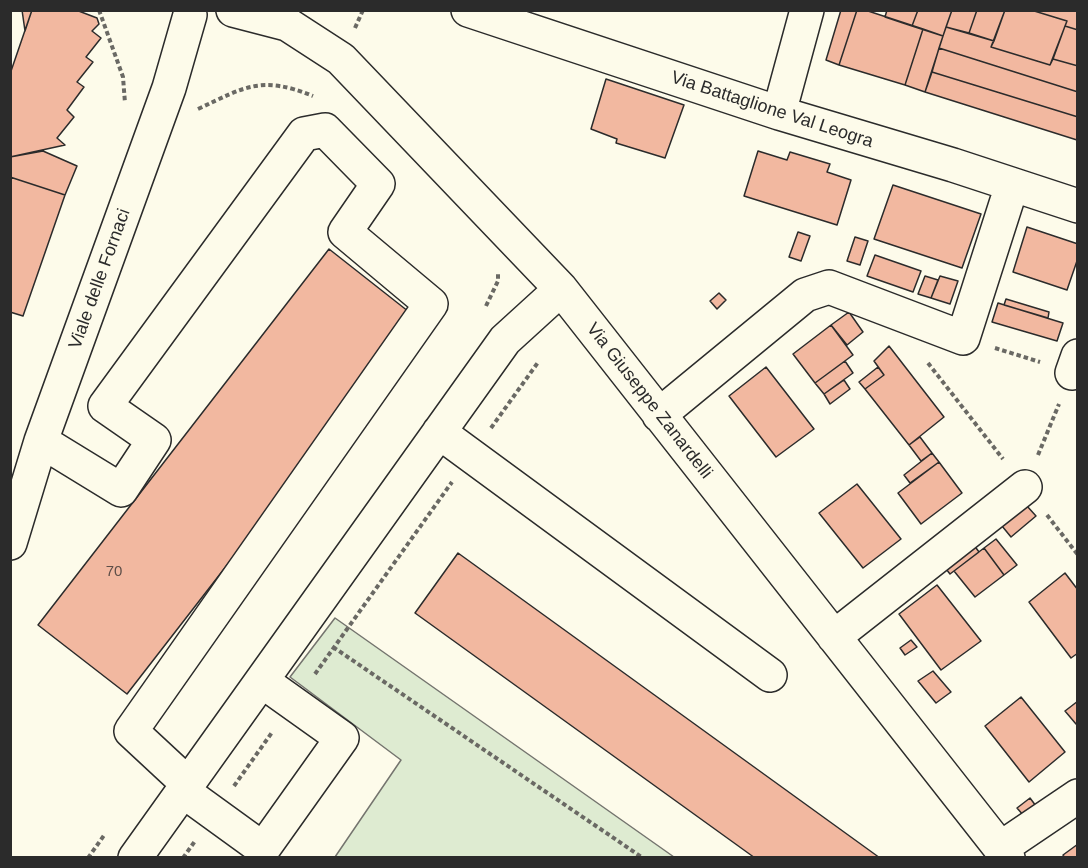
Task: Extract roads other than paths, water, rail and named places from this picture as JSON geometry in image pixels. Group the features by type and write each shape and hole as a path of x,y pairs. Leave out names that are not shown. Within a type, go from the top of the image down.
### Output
{"street":[{"name":"Via Giuseppe Zanardelli","path":"233,10 287,24 341,58 561,289 1004,853"},
{"name":"Via Battaglione Val Leogra","path":"468,10 779,113 1077,206"},
{"path":"779,113 807,10"},
{"name":"Viale delle Fornaci","path":"10,543 41,441 196,12"},
{"path":"41,441 121,490 154,440 105,406 304,134 325,130 378,184 345,232 431,304 131,731 185,788 214,814 263,849 342,738 262,681"},
{"path":"659,415 805,295 829,287 963,338 1012,185"},
{"path":"135,858 505,340 561,289"},
{"path":"439,432 770,675"},
{"path":"834,638 1025,487"},
{"path":"1004,853 1077,796"}]}
